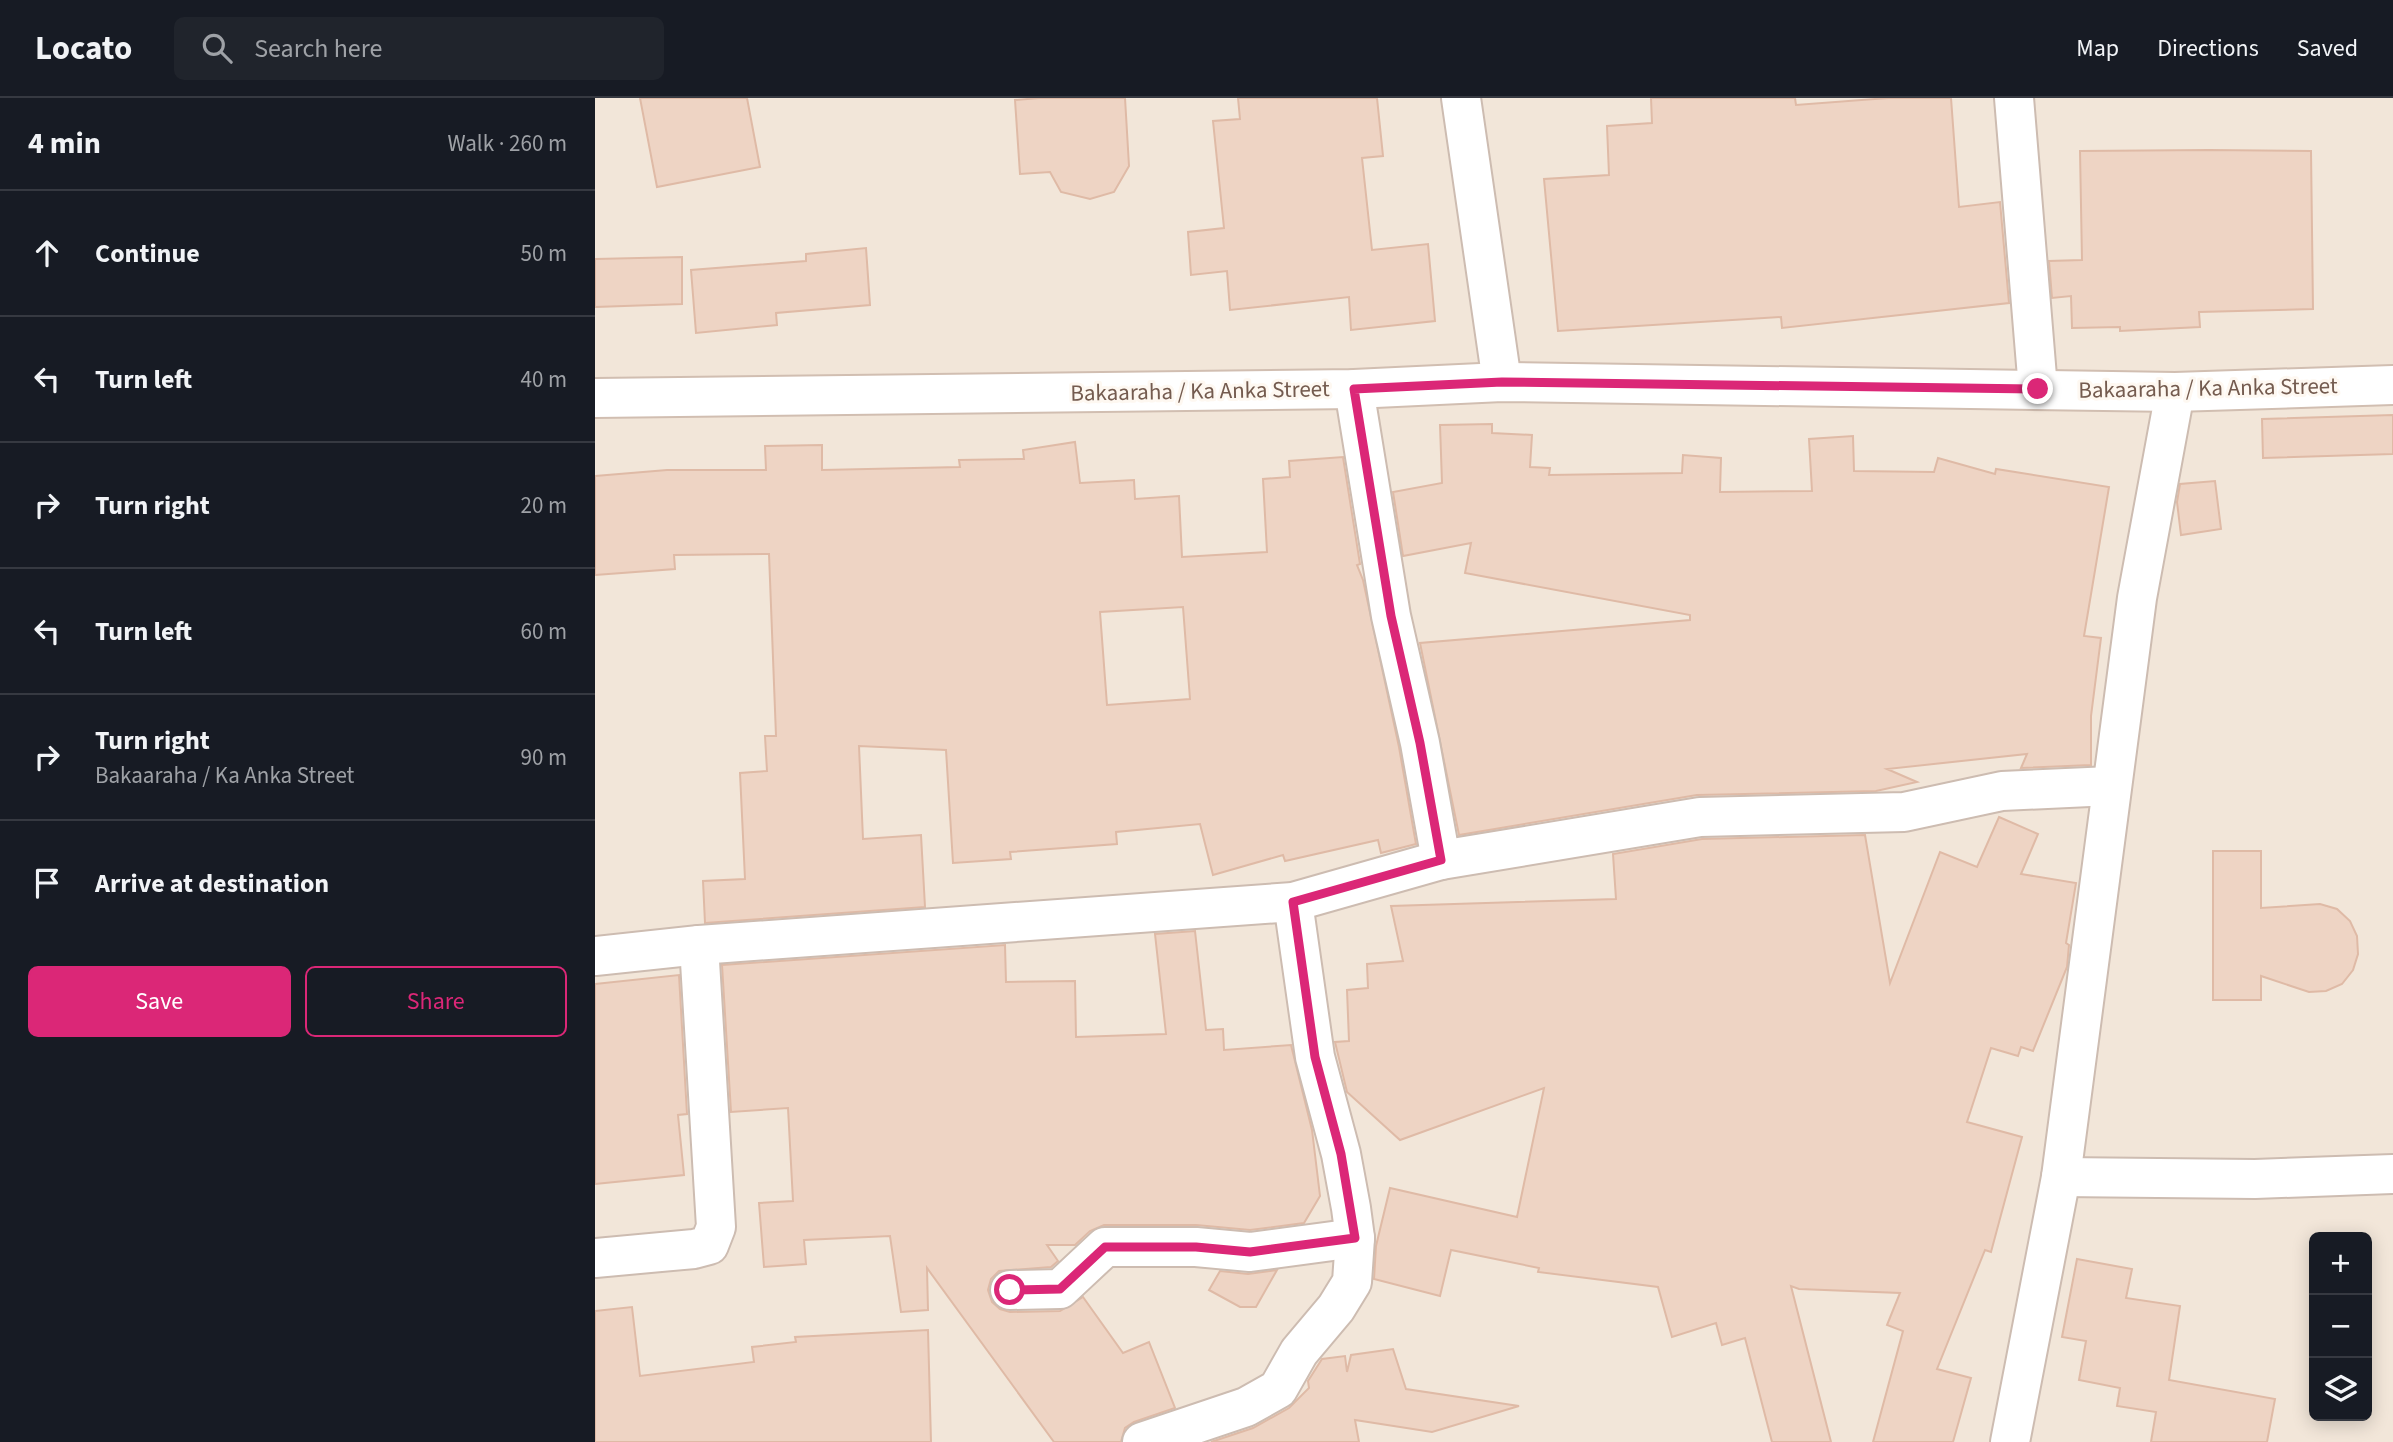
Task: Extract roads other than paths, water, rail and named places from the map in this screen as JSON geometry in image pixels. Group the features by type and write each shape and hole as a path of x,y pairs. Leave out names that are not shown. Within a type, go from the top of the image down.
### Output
{"street":[{"path":"1461,98 1502,382"},
{"path":"2014,98 2038,389"},
{"name":"Bakaaraha / Ka Anka Street","path":"595,398 1354,389 1502,382 2175,392 2393,386"},
{"path":"1354,389 1391,616 1420,743 1441,860"},
{"path":"2010,1442 2061,1177 2137,598 2175,392"},
{"path":"595,956 699,945 1293,902 1441,860 1700,817 1904,812 2002,791 2111,786"},
{"path":"1143,1442 1246,1407 1278,1390 1299,1352 1336,1308 1352,1282 1355,1238 1341,1154 1315,1057 1293,902"},
{"path":"595,1258 694,1249 709,1245 716,1227 699,945"},
{"path":"2061,1177 2255,1179 2393,1174"},
{"path":"1010,1290 1060,1289 1105,1247 1196,1247 1250,1252 1355,1238"}]}
